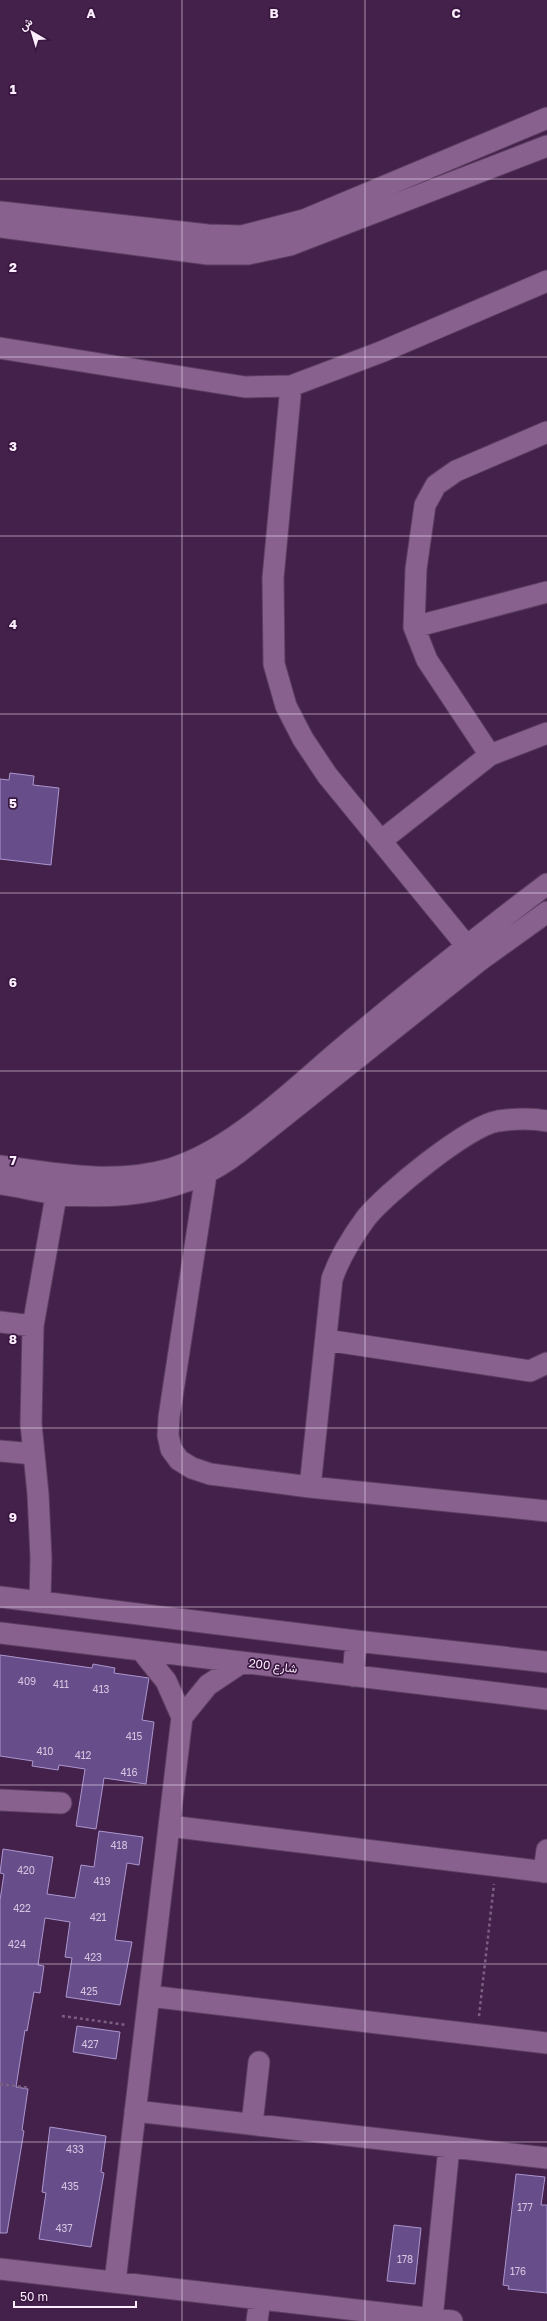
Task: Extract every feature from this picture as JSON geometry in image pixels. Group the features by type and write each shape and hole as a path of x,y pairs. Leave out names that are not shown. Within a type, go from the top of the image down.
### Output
{"street":[{"path":"0,212 208,235 242,236 281,227 338,208 543,119 547,142"},
{"path":"0,227 208,254 248,254 290,245 305,240 547,146"},
{"path":"0,348 245,387 291,386 381,352 547,281"},
{"path":"291,386 273,578 274,664 286,706 303,739 327,775 382,840 479,961"},
{"path":"490,755 427,660 414,627 416,568 425,505 436,485 456,471 547,432"},
{"path":"414,627 547,592"},
{"path":"382,840 490,755 547,733"},
{"path":"0,1166 59,1184 113,1195 149,1192 183,1184 206,1165 227,1142 278,1102 466,945 547,884"},
{"path":"206,1165 238,1153 479,961 547,912"},
{"path":"310,1487 332,1279 339,1259 367,1217 388,1195 473,1131 497,1121 547,1121"},
{"path":"206,1165 169,1418 168,1435 171,1449 179,1460 192,1468 210,1474 310,1487 547,1511"},
{"path":"0,1184 59,1184"},
{"path":"40,1602 41,1558 30,1396 33,1326 59,1184"},
{"path":"0,1322 33,1326"},
{"path":"326,1340 530,1371 547,1363"},
{"path":"0,1451 34,1454"},
{"path":"0,1597 356,1641 547,1662"},
{"name":"شارع 200","path":"0,1633 547,1699"},
{"path":"353,1676 356,1641"},
{"path":"115,2282 182,1717 166,1681 141,1650"},
{"path":"182,1717 208,1685 242,1662"},
{"path":"0,1800 61,1803"},
{"path":"169,1826 546,1872 547,1850"},
{"path":"149,1996 547,2043"},
{"path":"252,2124 259,2062"},
{"path":"135,2111 547,2158"},
{"path":"0,2268 442,2320 449,2147"},
{"path":"257,2321 260,2299"}],"path":[{"path":"477,2035 496,1866"},
{"path":"62,2016 145,2027"},
{"path":"0,2084 30,2088"}],"building":[{"path":"10,773 34,776 33,785 59,788 51,865 0,859 0,779 9,780"},
{"path":"0,1655 92,1668 93,1664 115,1668 114,1673 149,1678 142,1720 154,1722 146,1784 104,1778 96,1829 76,1826 85,1769 59,1765 58,1770 32,1766 33,1761 0,1756"},
{"path":"99,1831 143,1837 139,1865 127,1863 115,1940 132,1942 120,2005 66,1997 72,1958 65,1957 70,1922 45,1918 38,1965 44,1966 40,1993 34,1992 27,2031 25,2030 16,2087 28,2089 22,2130 24,2131 7,2233 0,2233 0,1900 4,1874 0,1873 3,1849 53,1857 47,1894 75,1898 81,1865 94,1867"},
{"path":"77,2026 120,2032 116,2059 73,2052"},
{"path":"50,2127 106,2136 101,2172 104,2173 91,2247 39,2239 46,2193 42,2192"},
{"path":"516,2174 545,2177 541,2205 547,2205 547,2293 508,2289 509,2286 503,2285"},
{"path":"394,2225 421,2228 415,2284 387,2281"}]}
